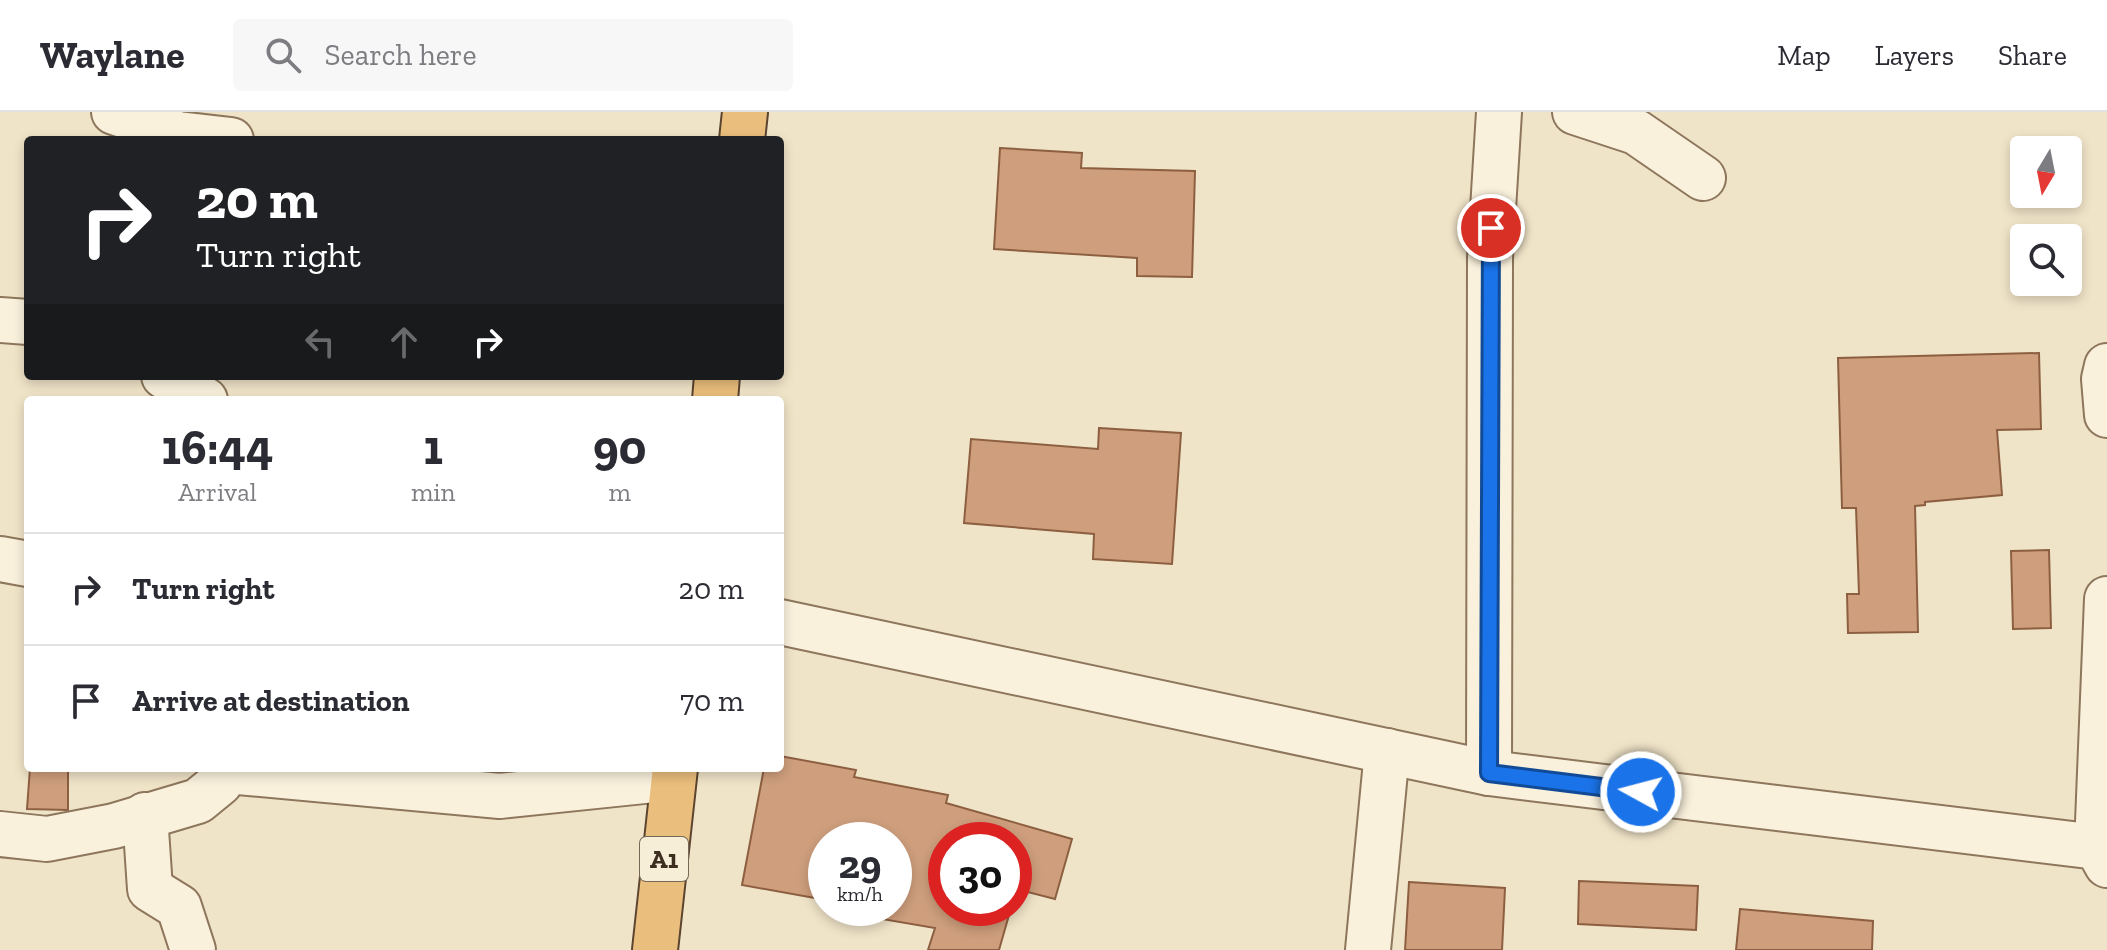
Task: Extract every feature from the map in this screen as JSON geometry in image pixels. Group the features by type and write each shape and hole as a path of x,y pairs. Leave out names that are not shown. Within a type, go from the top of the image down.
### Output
{"highway":[{"path":"742,136 745,112"},
{"name":"A1","path":"655,950 674,773"}],"street":[{"path":"114,112 178,134 196,136"},
{"path":"1489,773 1490,258 1499,112"},
{"path":"1575,112 1636,132 1703,178"},
{"path":"0,320 24,322"},
{"path":"2107,366 2104,379 2107,415"},
{"path":"171,380 198,396"},
{"path":"0,559 24,563"},
{"path":"784,623 1489,773 2102,856 2107,599"},
{"path":"1368,950 1387,751"},
{"path":"0,834 47,839 114,826 198,801 220,783 227,772"},
{"path":"249,772 500,796 674,773"},
{"path":"145,815 150,889 179,907 193,950"}],"building":[{"path":"1000,148 1082,153 1081,168 1195,171 1192,277 1137,276 1137,258 994,249"},
{"path":"2039,353 2041,429 1997,430 2002,495 1925,502 1925,505 1915,506 1918,632 1848,633 1847,594 1859,594 1856,508 1842,508 1838,358"},
{"path":"1099,428 1181,433 1172,564 1093,559 1094,534 964,523 971,439 1098,449"},
{"path":"2049,550 2051,628 2013,629 2011,551"},
{"path":"784,757 856,770 854,777 948,795 946,803 1012,822 928,822 928,926 1006,926 999,950 928,950 935,928 912,924 912,822 808,822 808,897 742,885 763,772 784,772"},
{"path":"30,772 68,772 68,810 27,809"},
{"path":"1032,828 1072,839 1055,899 1032,893"},
{"path":"1579,881 1698,886 1696,930 1578,924"},
{"path":"1409,882 1505,888 1502,950 1405,950"},
{"path":"1740,909 1873,921 1872,950 1736,950"}],"route":[{"path":"1491,228 1489,773 1641,792"}]}
